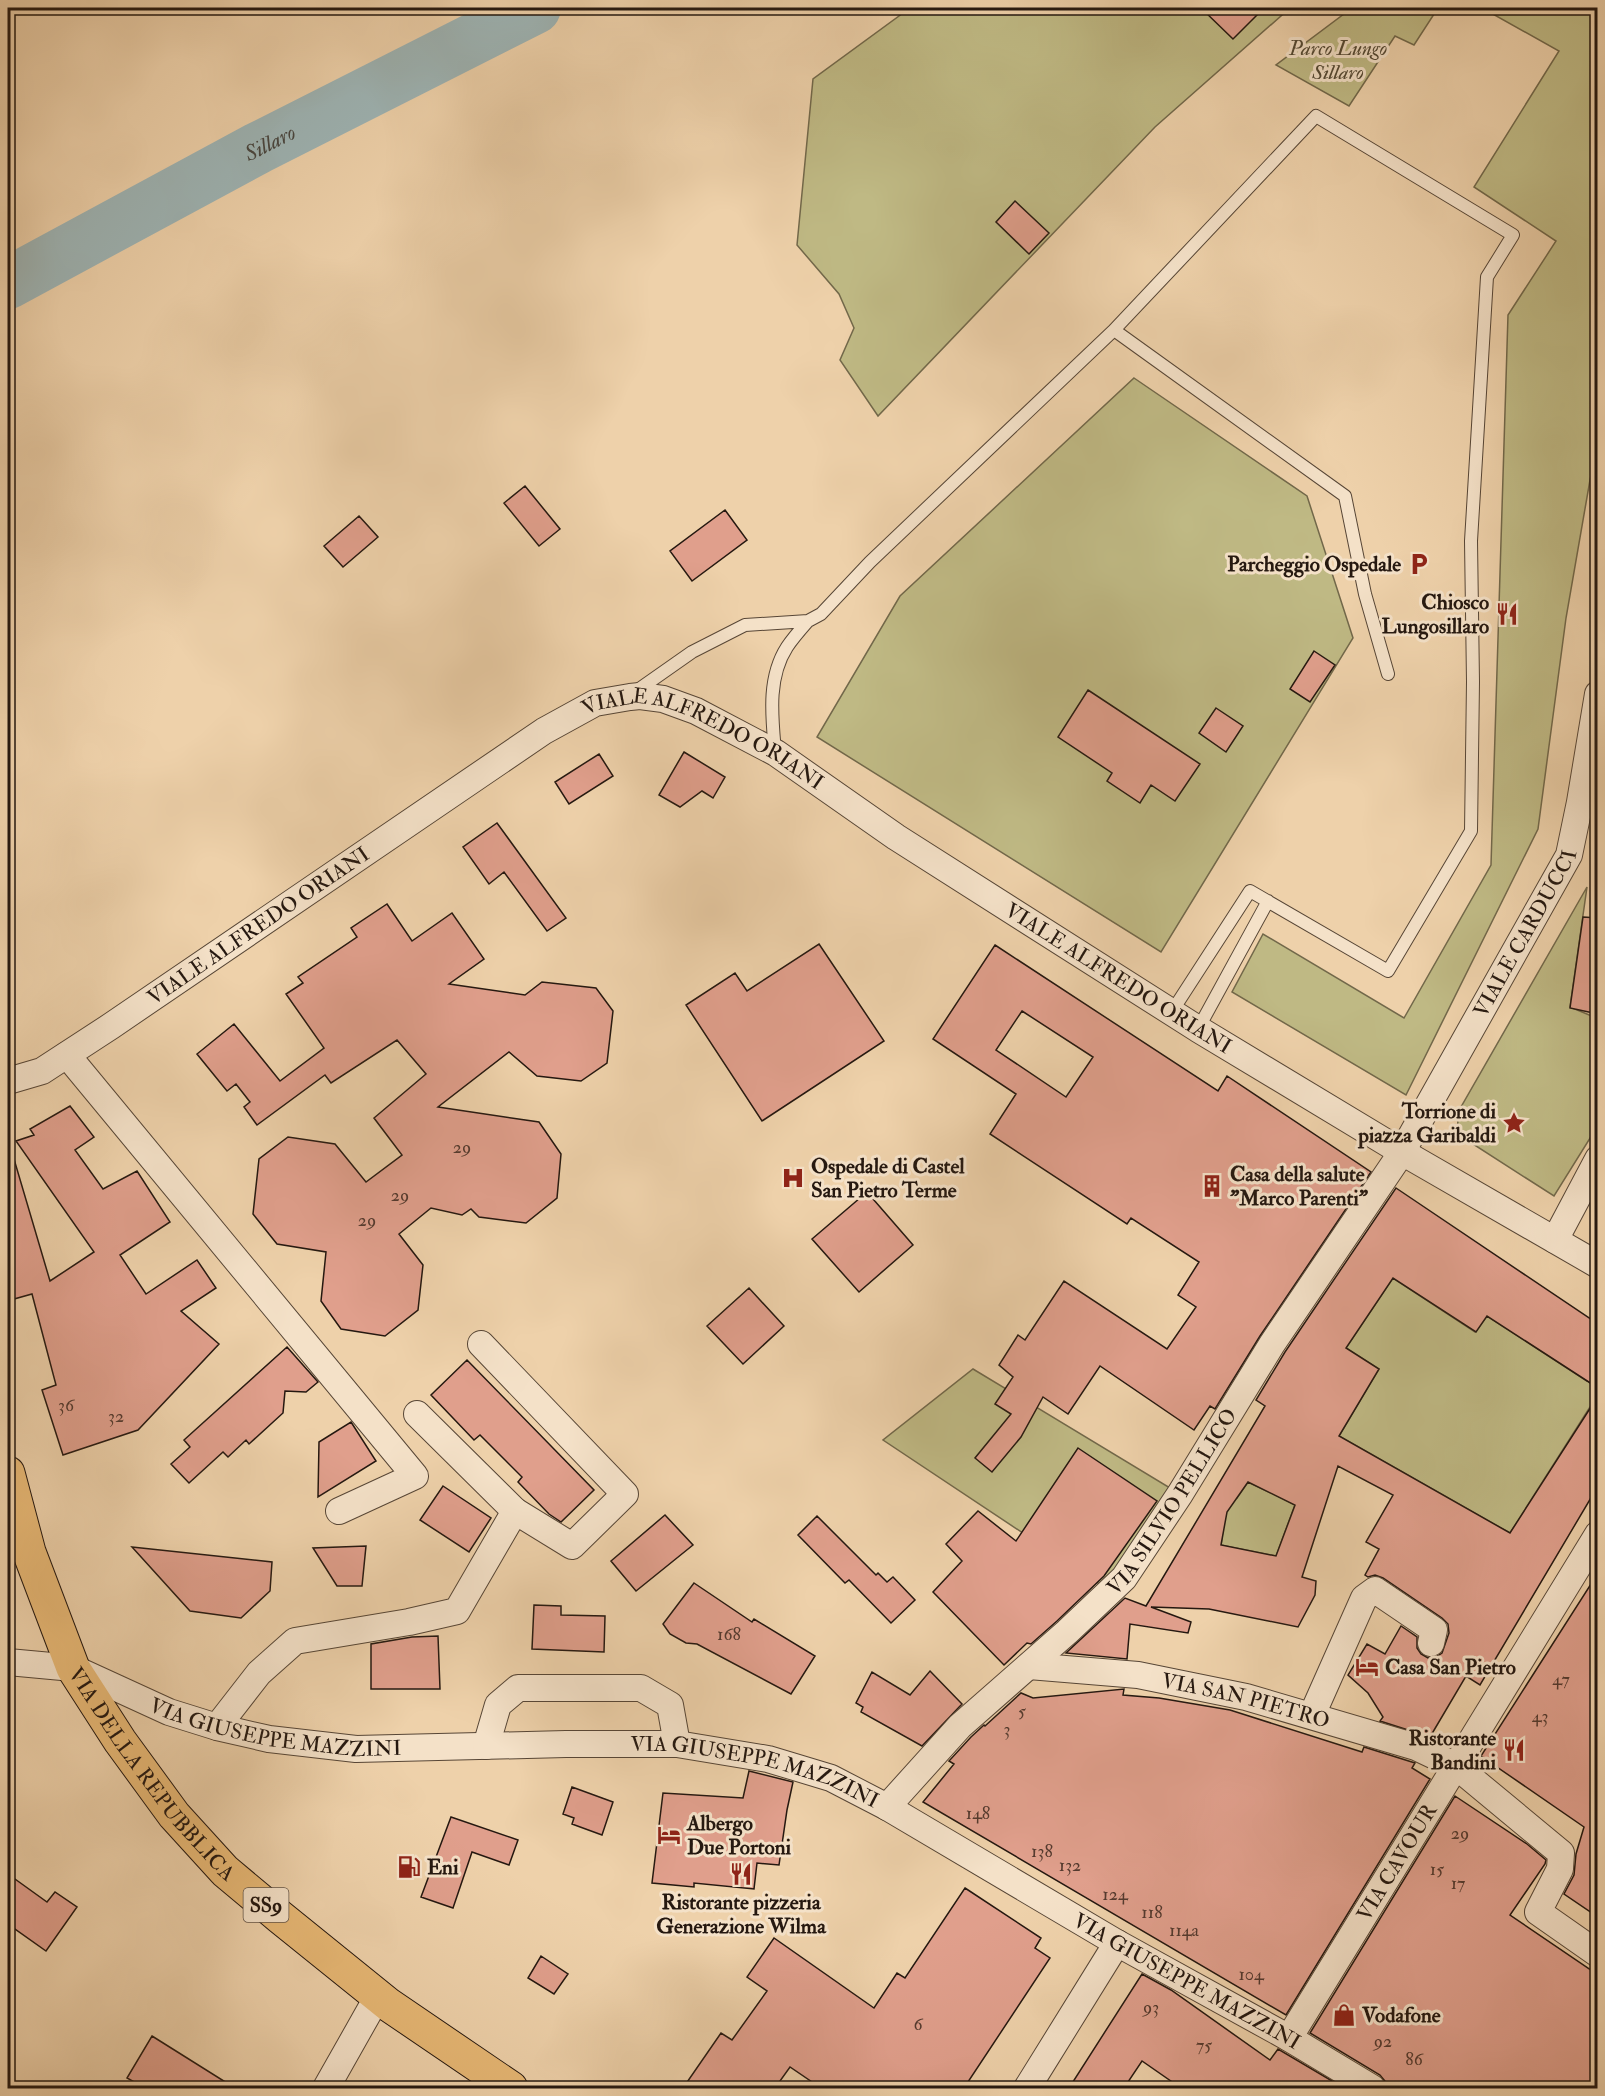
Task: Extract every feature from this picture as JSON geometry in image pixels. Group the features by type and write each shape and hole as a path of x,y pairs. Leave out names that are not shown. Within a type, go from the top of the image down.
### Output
{"main road":[{"name":"VIA DELLA REPUBBLICA","path":"8,1473 29,1551 73,1668 120,1741 174,1815 225,1871 378,1996 511,2088"}],"street":[{"name":"VIALE CARDUCCI","path":"1402,1152 1569,855 1598,694"},
{"name":"VIALE ALFREDO ORIANI","path":"8,1081 42,1071 544,731 595,703 640,696 663,699 696,711 776,753 896,837 1198,1029 1402,1152 1598,1265"},
{"path":"67,1054 415,1476 339,1511"},
{"name":"VIA SILVIO PELLICO","path":"887,1807 960,1726 1124,1578 1180,1494 1272,1344 1402,1152"},
{"path":"1555,1240 1598,1159"},
{"path":"417,1414 515,1511 572,1546 625,1494 481,1344"},
{"path":"217,1727 259,1673 295,1641 409,1622 457,1611 515,1511"},
{"name":"VIA CAVOUR","path":"1289,2038 1598,1534"},
{"path":"1312,1715 1365,1598 1375,1590 1434,1629 1431,1643"},
{"name":"VIA GIUSEPPE MAZZINI","path":"8,1662 73,1668 169,1712 217,1727 269,1739 356,1749 677,1744 768,1759 831,1778 887,1807 1117,1943 1289,2038 1372,2088"},
{"name":"VIA SAN PIETRO","path":"1029,1666 1138,1675 1246,1696 1416,1747 1456,1766 1561,1853 1560,1869 1538,1912 1598,1954"},
{"path":"486,1746 498,1705 518,1688 641,1688 670,1705 677,1744"},
{"path":"1027,2088 1117,1943"},
{"path":"326,2088 378,1996"}],"lane":[{"path":"776,753 771,713 773,682 786,648 808,621 821,614 870,562 1114,330 1316,116 1513,235 1487,277 1486,286 1471,541 1473,681 1471,831 1388,971 1250,891 1172,1012"},
{"path":"1114,330 1345,496 1365,594 1388,674"},
{"path":"630,697 692,652 746,625 808,621"},
{"path":"1198,1029 1268,901"}],"green space":[{"path":"910,8 1290,8 1155,127 878,416 840,360 854,328 839,294 797,245 813,79"},
{"name":"Parco Lungo Sillaro","path":"1352,8 1438,8 1414,45 1395,36 1349,106 1276,65"},
{"path":"1482,8 1597,8 1597,450 1566,618 1538,829 1406,1095 1232,992 1263,934 1404,1018 1491,865 1508,315 1556,241 1474,187 1559,51"},
{"path":"1134,378 1307,496 1353,638 1161,952 817,737 900,596"},
{"path":"1587,887 1570,1007 1594,1017 1597,1009 1597,1127 1554,1196 1459,1135 1457,1114"},
{"path":"1393,1278 1475,1332 1487,1316 1587,1381 1597,1375 1597,1396 1510,1533 1339,1436 1379,1369 1346,1348"},
{"path":"973,1369 1180,1494 1110,1591 883,1440"},
{"path":"1248,1482 1295,1505 1276,1556 1221,1545 1228,1493 1237,1498"}],"building":[{"path":"1201,8 1264,8 1233,39"},
{"path":"1015,201 1049,233 1029,254 996,222"},
{"path":"525,486 560,529 539,546 504,503"},
{"path":"725,510 747,540 692,581 670,551"},
{"path":"359,516 378,537 343,567 324,546"},
{"path":"1314,651 1335,665 1310,702 1290,689"},
{"path":"1088,690 1200,764 1175,801 1151,785 1140,803 1107,781 1112,773 1058,737"},
{"path":"1216,708 1243,726 1226,752 1199,733"},
{"path":"684,752 725,777 713,798 702,791 680,807 659,795"},
{"path":"599,754 613,776 569,804 555,782"},
{"path":"497,823 566,918 547,931 504,872 489,884 463,847"},
{"path":"387,904 412,941 452,913 484,959 449,984 525,995 542,982 596,988 613,1011 607,1063 581,1081 537,1076 509,1052 438,1107 539,1122 561,1154 557,1198 526,1223 479,1217 471,1209 462,1215 431,1208 399,1234 423,1265 418,1310 385,1336 341,1329 321,1301 326,1252 277,1244 253,1214 259,1159 288,1137 335,1144 366,1182 402,1155 374,1118 426,1074 397,1040 331,1083 325,1075 257,1125 244,1107 250,1102 236,1084 227,1091 197,1054 234,1024 280,1081 324,1048 286,994 303,983 298,977 357,937 351,928"},
{"path":"1583,917 1598,918 1598,1014 1570,1008"},
{"path":"819,944 884,1041 762,1121 686,1005 735,973 747,991"},
{"name":"Casa della salute \"Marco Parenti\"","path":"995,945 1218,1091 1227,1076 1371,1172 1260,1336 1215,1409 1210,1406 1194,1430 1100,1366 1068,1414 1043,1397 1021,1437 992,1472 975,1458 1011,1414 995,1404 1013,1377 999,1365 1018,1335 1025,1340 1064,1281 1167,1349 1196,1307 1178,1295 1199,1262 1131,1218 1127,1224 990,1134 1016,1094 933,1039","holes":["1022,1011 1093,1057 1066,1097 996,1050"]},
{"path":"70,1106 94,1137 75,1150 103,1189 137,1171 170,1222 120,1255 146,1294 197,1260 216,1288 181,1311 219,1344 138,1430 63,1455 42,1390 56,1385 32,1294 14,1299 8,1279 8,1160 14,1159 50,1281 94,1252 16,1141 34,1135 30,1129"},
{"path":"1396,1188 1598,1324 1598,1388 1487,1316 1476,1332 1393,1278 1346,1348 1379,1369 1339,1436 1510,1533 1598,1396 1598,1486 1480,1685 1466,1676 1430,1737 1380,1721 1383,1717 1368,1693 1348,1675 1367,1644 1385,1654 1401,1626 1417,1637 1417,1648 1428,1658 1442,1653 1449,1633 1448,1624 1442,1618 1383,1578 1365,1575 1379,1549 1366,1542 1393,1495 1338,1466 1302,1577 1316,1581 1315,1595 1298,1627 1209,1609 1151,1607 1191,1622 1188,1633 1130,1624 1127,1659 1066,1653 1125,1598 1146,1606 1265,1406 1256,1400 1285,1352","holes":["1248,1482 1295,1505 1276,1556 1221,1545 1227,1512"]},
{"path":"867,1192 913,1245 859,1292 812,1239"},
{"path":"749,1288 784,1326 743,1364 707,1326"},
{"path":"287,1347 318,1382 306,1392 285,1391 283,1413 249,1444 246,1440 228,1457 223,1452 189,1483 171,1464 190,1447 184,1440"},
{"path":"467,1360 594,1490 561,1522 549,1514 518,1482 522,1477 480,1435 474,1440 431,1395"},
{"path":"351,1422 376,1461 318,1497 319,1442"},
{"path":"1078,1448 1157,1501 1104,1576 1057,1621 1031,1644 1027,1643 1004,1665 933,1592 962,1561 946,1544 978,1511 1016,1541"},
{"path":"443,1486 491,1518 469,1552 420,1520"},
{"path":"665,1515 693,1545 636,1591 611,1561"},
{"path":"817,1516 876,1575 878,1573 887,1582 893,1577 915,1600 891,1623 849,1580 845,1583 798,1535"},
{"path":"366,1546 362,1586 337,1586 313,1548"},
{"path":"132,1547 272,1562 270,1591 241,1618 190,1611"},
{"path":"1598,1573 1598,1917 1564,1894 1574,1875 1576,1854 1584,1827 1481,1756"},
{"path":"694,1583 752,1622 754,1619 815,1656 791,1694 697,1644 686,1643 670,1634 663,1624"},
{"path":"534,1605 561,1606 561,1615 605,1616 604,1652 532,1649"},
{"path":"438,1636 440,1689 371,1689 371,1644 412,1637"},
{"path":"930,1671 962,1704 922,1746 861,1712 863,1707 856,1703 872,1672 910,1695"},
{"path":"1124,1689 1123,1695 1159,1698 1230,1710 1362,1752 1364,1747 1415,1763 1412,1768 1430,1779 1286,2015 923,1802 954,1764 949,1761 971,1737 1021,1693 1033,1698"},
{"path":"749,1771 793,1782 779,1865 757,1863 754,1889 694,1883 694,1887 652,1883 663,1793 743,1798"},
{"path":"572,1787 613,1802 602,1835 572,1824 574,1818 563,1814"},
{"path":"1455,1796 1527,1844 1546,1860 1510,1915 1598,1975 1598,2088 1387,2088 1380,2075 1310,2033"},
{"path":"451,1817 518,1840 509,1865 472,1852 453,1908 421,1897"},
{"path":"8,1874 47,1902 55,1892 77,1907 46,1951 8,1924"},
{"path":"965,1888 1041,1938 1035,1948 1050,1958 964,2088 821,2088 790,2067 775,2088 683,2088 721,2033 732,2040 767,1991 747,1977 774,1938 874,2008 897,1973 905,1978"},
{"path":"541,1956 568,1974 554,1994 528,1978"},
{"path":"1142,1974 1171,1990 1270,2060 1278,2049 1344,2088 1181,2088 1142,2061 1124,2088 1069,2088"},
{"path":"152,2036 235,2088 145,2088 127,2078"}],"waterway":[{"name":"Sillaro","path":"8,283 258,148 535,8"}],"place":[{"name":"Parcheggio Ospedale","path":"1419,564"},
{"name":"Chiosco Lungosillaro","path":"1507,614"},
{"name":"Torrione di piazza Garibaldi","path":"1514,1123"},
{"name":"Ospedale di Castel San Pietro Terme","path":"793,1178"},
{"name":"Casa della salute \"Marco Parenti\"","path":"1212,1186"},
{"name":"Casa San Pietro","path":"1367,1667"},
{"name":"Ristorante Bandini","path":"1514,1750"},
{"name":"Albergo Due Portoni","path":"669,1835"},
{"name":"Eni","path":"409,1867"},
{"name":"Ristorante pizzeria Generazione Wilma","path":"741,1874"},
{"name":"Vodafone","path":"1344,2015"}]}
